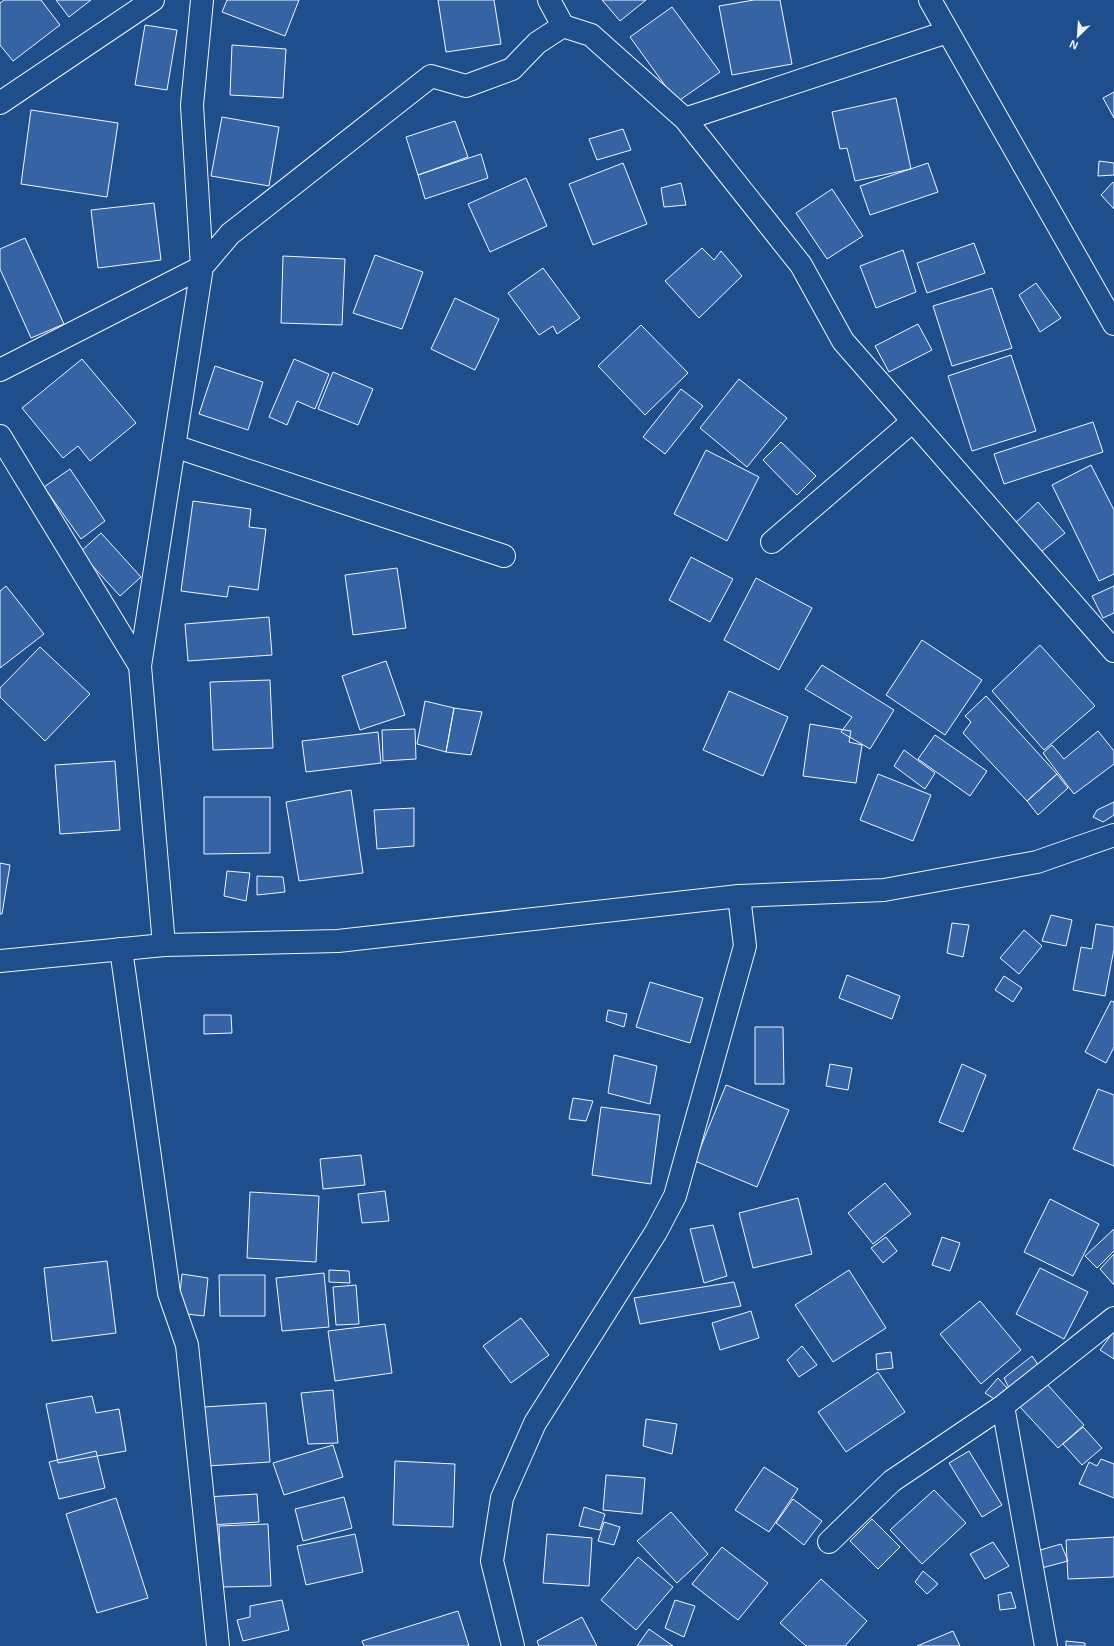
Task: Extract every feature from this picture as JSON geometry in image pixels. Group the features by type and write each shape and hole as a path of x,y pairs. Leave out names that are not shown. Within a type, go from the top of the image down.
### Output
{"main road":[{"path":"0,103 153,0"},
{"path":"164,945 140,666 202,267 192,105 202,0"},
{"path":"549,0 562,26 591,35 685,120 801,265 843,341 1114,651"},
{"path":"930,0 1114,324"},
{"path":"0,370 202,267 230,234 431,76 466,86 512,69 537,44 562,26"},
{"path":"685,120 947,32"},
{"path":"772,542 913,421"},
{"path":"0,436 140,666"},
{"path":"174,446 504,556"},
{"path":"0,961 164,945 338,941 739,896 884,890 1037,862 1114,835"},
{"path":"513,1646 492,1561 502,1498 535,1423 656,1232 675,1196 745,946 739,896"},
{"path":"121,949 169,1293 187,1345 218,1646"},
{"path":"829,1542 892,1481 1003,1406 1114,1318"},
{"path":"1003,1406 1046,1646"}],"building":[{"path":"4,0 41,0 60,25 13,61 0,45 0,3"},
{"path":"56,0 91,0 69,17"},
{"path":"227,0 299,0 285,36 222,12"},
{"path":"438,0 494,0 501,44 446,52"},
{"path":"602,0 646,0 620,21"},
{"path":"754,0 780,0 792,64 732,75 719,6"},
{"path":"672,7 720,72 677,102 630,37"},
{"path":"145,25 177,30 167,90 135,85"},
{"path":"232,45 286,49 283,98 230,95"},
{"path":"1114,92 1114,118 1103,98"},
{"path":"896,98 911,169 855,181 847,148 840,149 832,112"},
{"path":"31,110 118,123 107,197 21,184"},
{"path":"222,117 279,127 269,186 211,176"},
{"path":"455,121 468,157 418,175 406,137"},
{"path":"623,129 631,150 597,160 589,139"},
{"path":"481,154 488,178 425,199 418,175"},
{"path":"1099,161 1114,163 1114,175 1098,176"},
{"path":"623,163 647,224 593,245 569,184"},
{"path":"928,163 938,192 870,215 860,186"},
{"path":"526,178 547,226 490,252 468,204"},
{"path":"1113,182 1114,184 1114,209 1101,195"},
{"path":"681,183 686,205 664,207 661,188"},
{"path":"832,189 863,236 827,259 796,213"},
{"path":"154,203 161,260 98,268 91,210"},
{"path":"25,238 64,324 31,338 0,269 0,249"},
{"path":"974,243 985,273 927,293 917,263"},
{"path":"702,248 714,260 721,251 742,276 699,318 665,281"},
{"path":"903,250 916,292 876,308 860,266"},
{"path":"375,255 423,272 402,329 353,313"},
{"path":"283,256 345,259 342,325 281,323"},
{"path":"543,268 580,318 557,334 553,326 539,335 508,293"},
{"path":"1036,283 1061,318 1040,332 1019,295"},
{"path":"992,288 1012,348 952,366 933,306"},
{"path":"455,298 499,319 475,370 431,349"},
{"path":"918,324 932,350 889,372 875,346"},
{"path":"641,325 688,373 645,415 598,366"},
{"path":"1011,355 1036,431 972,451 948,376"},
{"path":"82,359 136,423 90,461 78,446 63,458 22,408"},
{"path":"294,359 329,374 315,409 297,401 287,425 269,417"},
{"path":"215,366 263,382 248,430 199,414"},
{"path":"333,372 373,389 358,425 318,409"},
{"path":"739,379 787,418 747,467 700,428"},
{"path":"681,389 703,406 665,454 643,437"},
{"path":"1093,422 1103,452 1004,484 994,454"},
{"path":"781,442 816,476 797,495 763,460"},
{"path":"706,450 759,477 727,541 674,514"},
{"path":"1091,465 1114,510 1114,574 1099,581 1052,485"},
{"path":"70,469 105,521 81,539 44,487"},
{"path":"193,501 251,509 249,527 266,529 258,590 229,586 227,597 181,591"},
{"path":"1038,502 1065,533 1037,555 1012,526"},
{"path":"101,533 141,577 120,596 80,552"},
{"path":"691,557 733,579 710,622 669,600"},
{"path":"397,568 406,628 353,635 345,575"},
{"path":"756,578 812,608 779,670 724,640"},
{"path":"6,586 44,634 0,668 0,591"},
{"path":"1114,586 1114,613 1103,618 1092,596"},
{"path":"269,617 272,655 188,661 185,624"},
{"path":"922,640 982,680 945,735 886,695"},
{"path":"1040,645 1095,706 1044,750 992,691"},
{"path":"40,647 90,694 45,741 0,697 0,688"},
{"path":"386,661 405,715 360,730 342,676"},
{"path":"822,665 894,710 870,749 841,732 852,717 805,689"},
{"path":"270,680 273,748 213,750 210,682"},
{"path":"729,691 788,717 763,776 703,750"},
{"path":"986,696 1057,774 1027,801 963,733 971,722 965,716"},
{"path":"425,701 454,708 446,752 417,744"},
{"path":"454,708 482,712 471,755 446,752"},
{"path":"810,724 851,731 849,742 862,745 856,783 803,776"},
{"path":"415,729 416,759 383,761 382,730"},
{"path":"1098,731 1114,751 1114,764 1074,794 1043,753 1052,745 1064,759"},
{"path":"378,732 381,763 306,772 302,741"},
{"path":"935,735 987,771 970,796 918,759"},
{"path":"904,750 935,773 925,789 894,766"},
{"path":"115,761 120,830 60,834 55,765"},
{"path":"878,774 931,795 913,841 860,820"},
{"path":"1057,774 1068,788 1038,815 1027,801"},
{"path":"351,790 363,873 299,881 286,802"},
{"path":"204,797 270,797 270,853 204,854"},
{"path":"1114,802 1114,815 1103,822 1093,817 1097,810"},
{"path":"414,808 414,846 377,849 374,810"},
{"path":"0,863 10,865 2,914 0,914"},
{"path":"227,871 250,873 246,901 224,896"},
{"path":"257,876 283,877 285,892 257,895"},
{"path":"1051,915 1072,920 1066,946 1042,941"},
{"path":"952,923 969,925 963,957 947,953"},
{"path":"1096,924 1114,927 1114,949 1105,996 1073,990 1081,947 1092,949"},
{"path":"1024,930 1042,946 1019,974 1000,958"},
{"path":"847,975 900,996 892,1019 839,998"},
{"path":"1004,976 1022,988 1013,1002 995,990"},
{"path":"650,982 703,998 690,1043 636,1027"},
{"path":"1111,1001 1114,1002 1114,1047 1106,1063 1085,1052"},
{"path":"608,1010 627,1014 624,1027 606,1021"},
{"path":"204,1015 231,1015 232,1033 204,1034"},
{"path":"755,1027 783,1027 784,1084 755,1084"},
{"path":"614,1055 657,1066 650,1104 608,1093"},
{"path":"830,1064 852,1068 848,1090 826,1086"},
{"path":"962,1064 986,1075 963,1132 939,1122"},
{"path":"726,1085 789,1110 757,1187 695,1161"},
{"path":"1098,1089 1114,1095 1114,1166 1073,1149"},
{"path":"573,1098 593,1101 586,1121 569,1119"},
{"path":"601,1107 660,1115 651,1184 592,1175"},
{"path":"361,1155 365,1185 323,1189 320,1159"},
{"path":"885,1183 911,1214 873,1244 848,1213"},
{"path":"385,1191 389,1221 362,1223 358,1194"},
{"path":"250,1192 319,1196 316,1262 247,1258"},
{"path":"798,1198 812,1254 753,1268 739,1213"},
{"path":"1050,1199 1099,1224 1073,1276 1024,1252"},
{"path":"713,1225 727,1276 704,1283 690,1229"},
{"path":"1114,1229 1114,1251 1097,1268 1085,1256"},
{"path":"886,1237 897,1251 883,1263 871,1248"},
{"path":"942,1237 960,1243 950,1271 932,1265"},
{"path":"1114,1254 1114,1285 1100,1269"},
{"path":"107,1261 116,1333 52,1341 44,1268"},
{"path":"1040,1268 1088,1292 1064,1339 1016,1314"},
{"path":"329,1270 349,1271 350,1283 329,1282"},
{"path":"849,1270 886,1328 833,1362 795,1305"},
{"path":"324,1273 329,1327 282,1331 276,1278"},
{"path":"182,1274 208,1278 204,1316 178,1313"},
{"path":"219,1275 265,1275 265,1316 220,1316"},
{"path":"734,1282 741,1306 640,1324 634,1298"},
{"path":"356,1285 359,1324 336,1325 333,1287"},
{"path":"980,1301 1021,1350 981,1384 940,1334"},
{"path":"751,1311 759,1338 720,1350 712,1323"},
{"path":"521,1318 549,1355 511,1383 483,1346"},
{"path":"385,1324 392,1373 335,1381 328,1331"},
{"path":"1114,1331 1114,1359 1100,1350"},
{"path":"802,1346 817,1365 799,1377 787,1360"},
{"path":"891,1352 893,1368 877,1370 876,1354"},
{"path":"1032,1356 1041,1369 1010,1390 1004,1378"},
{"path":"878,1372 905,1412 846,1452 818,1412"},
{"path":"998,1378 1008,1389 999,1402 985,1393"},
{"path":"1046,1383 1084,1425 1058,1448 1020,1407"},
{"path":"333,1390 338,1443 308,1444 301,1393"},
{"path":"92,1396 96,1413 119,1409 126,1451 58,1463 46,1404"},
{"path":"266,1403 270,1462 207,1466 204,1407"},
{"path":"646,1419 677,1424 672,1454 643,1446"},
{"path":"1083,1427 1102,1448 1082,1465 1063,1444"},
{"path":"333,1445 343,1477 284,1495 273,1463"},
{"path":"96,1451 105,1488 59,1499 49,1462"},
{"path":"969,1451 1002,1505 982,1517 949,1463"},
{"path":"1101,1459 1114,1464 1114,1498 1079,1484 1089,1462 1097,1466"},
{"path":"395,1461 455,1464 453,1527 393,1525"},
{"path":"764,1467 798,1489 769,1532 735,1510"},
{"path":"606,1475 645,1478 642,1514 603,1510"},
{"path":"934,1490 966,1523 922,1564 890,1530"},
{"path":"257,1494 259,1522 210,1525 206,1497"},
{"path":"344,1497 352,1528 303,1541 295,1509"},
{"path":"116,1498 148,1598 97,1613 66,1514"},
{"path":"793,1499 822,1521 804,1545 776,1523"},
{"path":"584,1507 605,1514 600,1530 579,1526"},
{"path":"671,1512 708,1554 677,1583 637,1541"},
{"path":"872,1519 900,1547 878,1569 850,1541"},
{"path":"604,1522 620,1527 614,1545 598,1541"},
{"path":"268,1524 271,1586 221,1587 219,1526"},
{"path":"355,1534 363,1572 306,1585 297,1546"},
{"path":"547,1534 592,1538 589,1586 543,1583"},
{"path":"1114,1537 1114,1577 1068,1579 1066,1540"},
{"path":"993,1542 1009,1566 985,1579 970,1554"},
{"path":"1061,1544 1068,1561 1034,1570 1030,1553"},
{"path":"722,1547 768,1583 738,1620 692,1584"},
{"path":"638,1557 673,1587 636,1630 601,1600"},
{"path":"923,1571 938,1584 927,1594 915,1582"},
{"path":"821,1579 867,1621 845,1646 806,1646 780,1623"},
{"path":"1011,1592 1016,1608 1000,1610 998,1595"},
{"path":"282,1600 289,1630 243,1641 237,1620 250,1617 250,1606"},
{"path":"675,1600 695,1606 684,1637 665,1628"},
{"path":"458,1611 469,1646 364,1646 362,1641"},
{"path":"582,1617 597,1646 539,1646 537,1641"},
{"path":"649,1629 673,1646 637,1646"},
{"path":"953,1631 960,1646 917,1646"},
{"path":"1066,1641 1085,1643 1085,1646 1066,1646"}]}
